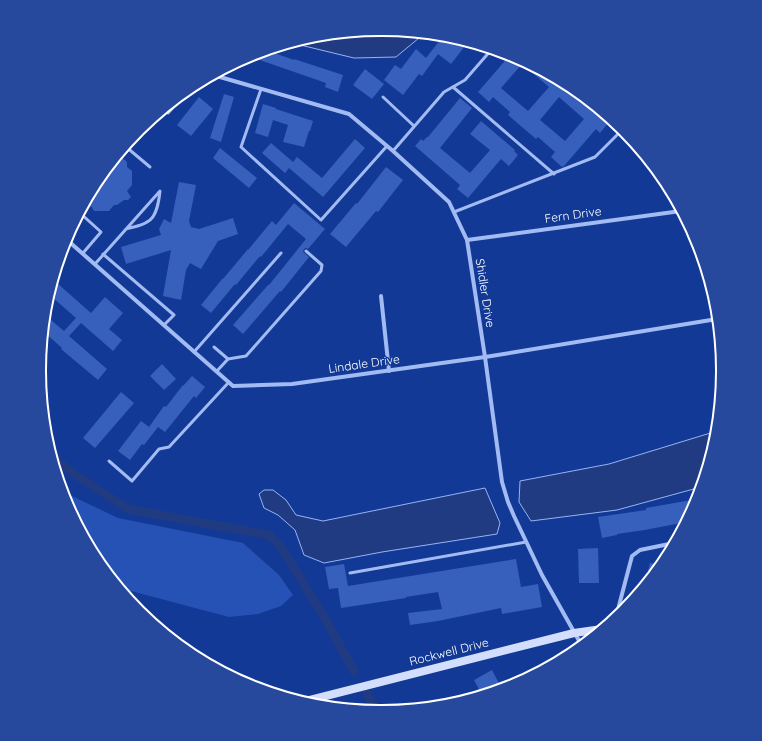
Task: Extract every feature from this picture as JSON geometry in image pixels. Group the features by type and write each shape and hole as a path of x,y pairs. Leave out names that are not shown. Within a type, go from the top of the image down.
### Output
{"street":[{"name":"Shidler Drive","path":"221,77 349,114 393,151 449,202 467,240 502,482 508,502 526,542 542,575 579,641"},
{"name":"Fern Drive","path":"467,240 675,212"},
{"path":"71,244 229,382"},
{"path":"381,296 389,371"},
{"name":"Lindale Drive","path":"229,382 233,386 292,384 485,358 712,320"},
{"path":"619,606 632,556 640,550 666,545"},
{"name":"Rockwell Drive","path":"315,699 574,633 592,630"}],"lane":[{"path":"393,151 444,92 465,80 488,54"},
{"path":"453,87 554,174"},
{"path":"261,89 241,147 320,220 386,146"},
{"path":"383,97 414,126"},
{"path":"168,114 173,108"},
{"path":"454,212 596,157 618,134"},
{"path":"130,150 150,167"},
{"path":"95,264 103,254 160,191 159,205 149,222 126,229"},
{"path":"83,254 101,232 84,217"},
{"path":"217,371 228,359 246,356 321,271 322,265 306,251"},
{"path":"194,352 280,253"},
{"path":"103,254 174,315 164,325"},
{"path":"214,347 228,359"},
{"path":"109,461 132,481 159,449 169,447 229,382"},
{"path":"350,573 526,542"}],"shaded area":[{"path":"381,36 418,38 396,57 354,58 301,45 359,37"},
{"path":"709,433 694,489 617,510 531,521 519,502 520,481 609,464"},
{"path":"485,488 500,523 497,534 382,552 324,563 304,555 295,530 278,515 264,508 259,494 264,490 273,490 286,500 296,515 323,521"},
{"path":"70,495 118,518 243,543 279,575 293,595 281,606 258,614 229,617 131,591 116,574 91,538"}],"building":[{"path":"439,41 465,46 451,64 438,54 422,76 419,74 403,95 384,80 395,65 401,69 416,49 426,58"},
{"path":"275,53 343,75 338,92 325,87 326,83 258,59"},
{"path":"506,60 520,66 501,88 528,111 549,87 529,70 567,92 607,124 600,133 596,129 562,167 551,157 555,152 538,137 536,139 508,115 510,112 493,97 489,102 478,92","holes":["559,97 584,119 565,141 540,120"]},
{"path":"365,69 384,84 372,99 353,85"},
{"path":"224,94 234,97 221,142 210,138"},
{"path":"199,97 213,109 191,136 177,125"},
{"path":"460,98 472,108 440,148 470,173 490,150 470,134 481,121 515,150 514,151 518,155 509,166 501,159 468,198 457,189 460,185 415,146 421,139 423,141 428,137"},
{"path":"263,104 313,121 304,147 283,142 288,125 273,120 268,137 255,133"},
{"path":"355,139 365,148 323,197 289,168 285,173 262,153 271,143 293,162 297,157 322,178"},
{"path":"220,148 257,178 249,188 213,158"},
{"path":"123,158 127,162 127,167 132,171 132,185 127,191 131,197 128,200 124,200 117,205 114,205 109,211 94,211 91,206 89,208 103,185"},
{"path":"386,167 403,180 378,212 376,211 346,247 330,234 356,203 357,204"},
{"path":"179,182 196,185 189,221 191,227 199,229 233,218 238,234 218,241 201,269 190,263 186,270 181,300 163,296 171,250 126,264 121,247 161,235 159,229 164,219 171,223"},
{"path":"294,203 325,229 308,249 304,249 303,252 309,257 281,292 280,291 243,334 233,325 269,285 306,239 288,224 211,313 201,305 272,221 276,225"},
{"path":"58,284 91,313 105,297 123,313 109,329 122,340 113,351 81,323 69,336 107,369 98,380 61,349 62,348 48,336 50,320 64,331 76,318 54,299"},
{"path":"162,364 176,379 164,390 150,376"},
{"path":"192,376 205,387 196,398 194,396 165,432 158,427 144,445 142,444 130,460 118,451 141,421 149,427 164,406 166,407"},
{"path":"121,392 134,403 95,448 83,438"},
{"path":"689,500 678,524 602,538 598,517 646,510 646,508"},
{"path":"598,548 599,583 579,583 578,549"},
{"path":"516,559 521,587 538,584 542,607 502,614 501,608 438,621 410,625 408,613 442,609 438,592 341,608 338,588 329,589 325,567 344,564 348,586"},
{"path":"650,563 653,564 648,571"},
{"path":"492,670 499,683 479,690 474,680"}],"waterway":[{"path":"60,463 128,509 269,535 281,547 324,617 354,671"},
{"path":"367,694 373,705"}]}
